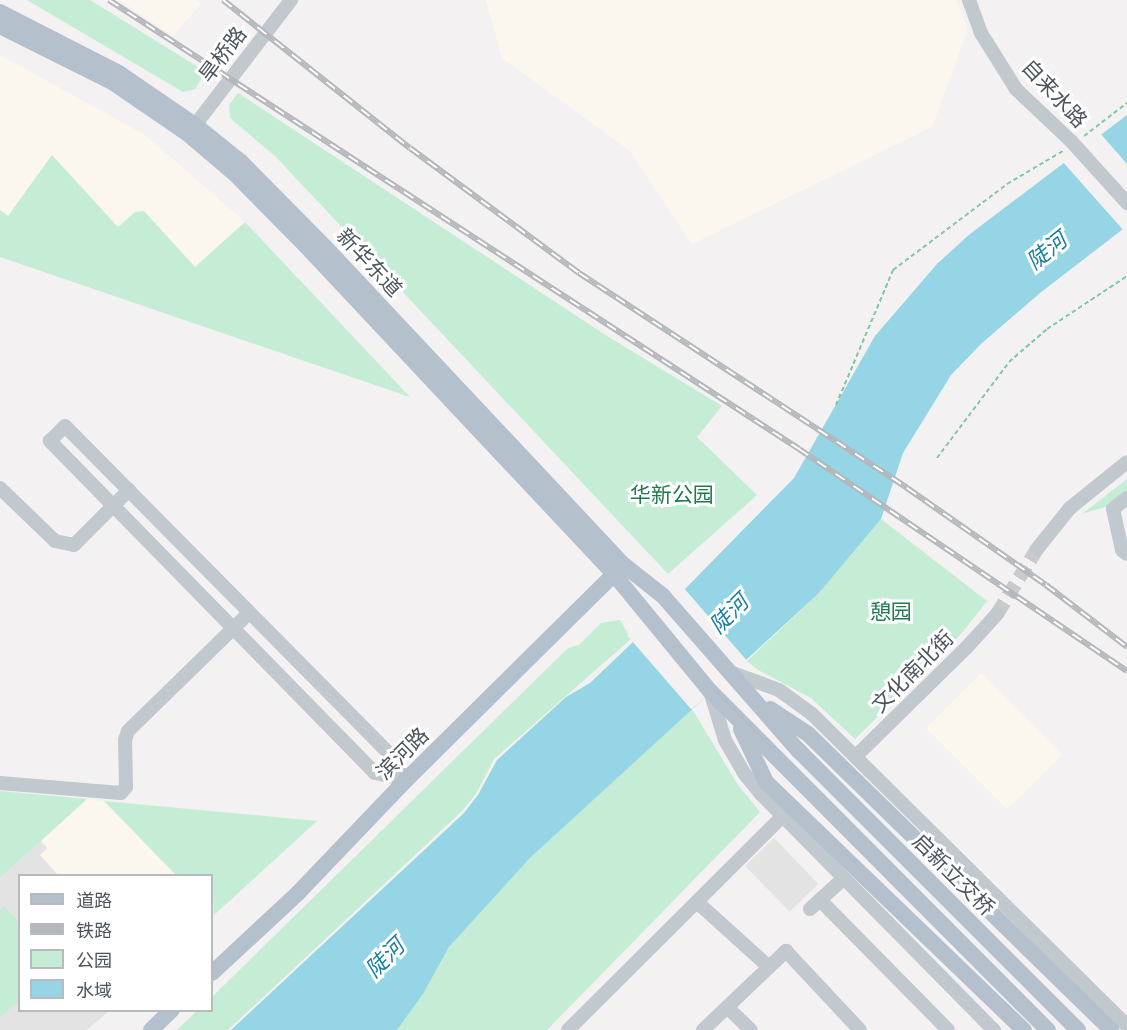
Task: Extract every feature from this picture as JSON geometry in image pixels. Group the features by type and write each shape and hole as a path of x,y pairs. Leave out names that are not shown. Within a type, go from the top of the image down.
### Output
{"main road":[{"name":"新华东道","path":"0,12 119,73 191,129 619,569 645,614 710,691"},
{"name":"新华东道","path":"0,26 112,82 191,129"},
{"name":"新华东道","path":"619,569 663,596 730,672"},
{"name":"滨河路","path":"213,972 298,893 406,780 619,569"},
{"path":"730,672 752,697"},
{"path":"710,691 735,717 766,782 1024,1030"},
{"name":"启新立交桥","path":"752,697 798,750 1078,1030"},
{"name":"启新立交桥","path":"752,697 808,734 1111,1030"},
{"name":"启新立交桥","path":"735,717 1048,1030"},
{"path":"151,1030 171,1012"}],"street":[{"name":"旱桥路","path":"191,129 291,0"},
{"name":"自来水路","path":"969,0 981,33 1016,89 1074,142 1127,203"},
{"path":"65,426 392,757 406,780 375,773 50,441 65,426"},
{"path":"1037,549 1070,508 1127,462"},
{"path":"0,488 55,541 74,545 129,490"},
{"path":"1127,498 1113,509 1122,550 1127,554"},
{"path":"0,783 121,793 126,787 125,740 128,731 249,613"},
{"name":"文化南北街","path":"856,756 967,647 997,614"},
{"path":"730,672 779,690 812,714 1127,1026"},
{"path":"710,691 725,740 744,773 761,794 994,1030"},
{"path":"568,1030 783,816"},
{"path":"844,878 815,904 948,1030"},
{"path":"697,902 769,967"},
{"path":"704,1030 786,951 860,1030"},
{"path":"727,1007 751,1030"}],"path":[{"path":"836,405 893,270 1007,184 1074,142 1127,103"},
{"path":"937,458 1009,362 1047,329 1127,276"}],"shaded area":[{"path":"119,0 196,0 201,4 173,36"},
{"path":"486,0 956,0 968,29 932,127 692,244 630,151 502,58"},
{"path":"0,55 145,135 245,222 195,267 144,211 135,212 118,227 7,216 0,210"},
{"path":"981,673 1062,754 1007,809 926,728"},
{"path":"87,799 104,801 175,874 57,874 40,855 47,848 41,841"},
{"path":"774,838 818,884 790,912 745,866"},
{"path":"41,841 47,848 40,855 57,874 18,874 18,1012 108,1012 87,1030 0,1030 0,878"}],"green space":[{"path":"27,0 90,0 206,72 195,89 183,92"},
{"name":"华新公园","path":"238,93 607,336 722,406 697,437 757,495 668,574 275,156 230,118 229,105"},
{"path":"52,155 118,227 135,212 144,211 195,267 245,222 410,397 0,257 0,210 8,216"},
{"path":"1127,479 1127,491 1108,506 1082,514"},
{"name":"憩园","path":"881,519 987,601 961,634 855,739 811,698 758,670 747,661 819,593"},
{"path":"620,620 631,639 494,759 476,794 462,811 228,1030 177,1030 196,1012 213,1012 213,996 568,648 579,645 601,623"},
{"path":"692,709 738,785 760,812 547,1030 397,1030 423,994 449,947 530,858"},
{"path":"0,791 87,799 0,878"},
{"path":"104,801 317,821 214,915 213,874 175,874"},
{"path":"5,906 18,922 18,1002 0,1017 0,910"}],"water":[{"name":"陡河","path":"1127,115 1127,226 1040,293 982,343 951,375 903,453 881,519 819,593 530,858 449,947 423,994 397,1030 231,1030 463,814 478,795 497,760 566,697 590,683 794,478 875,336 937,264 970,234"}],"pier":[{"path":"1100,133 1127,164 1127,230 1125,232 1062,161"},
{"path":"683,587 747,661 691,710 627,636"}],"tunnel":[{"path":"997,614 1037,549"}],"railway":[{"path":"109,0 799,449 1127,671"},
{"path":"223,0 410,148 579,273 907,488 1046,585 1127,647"}]}
